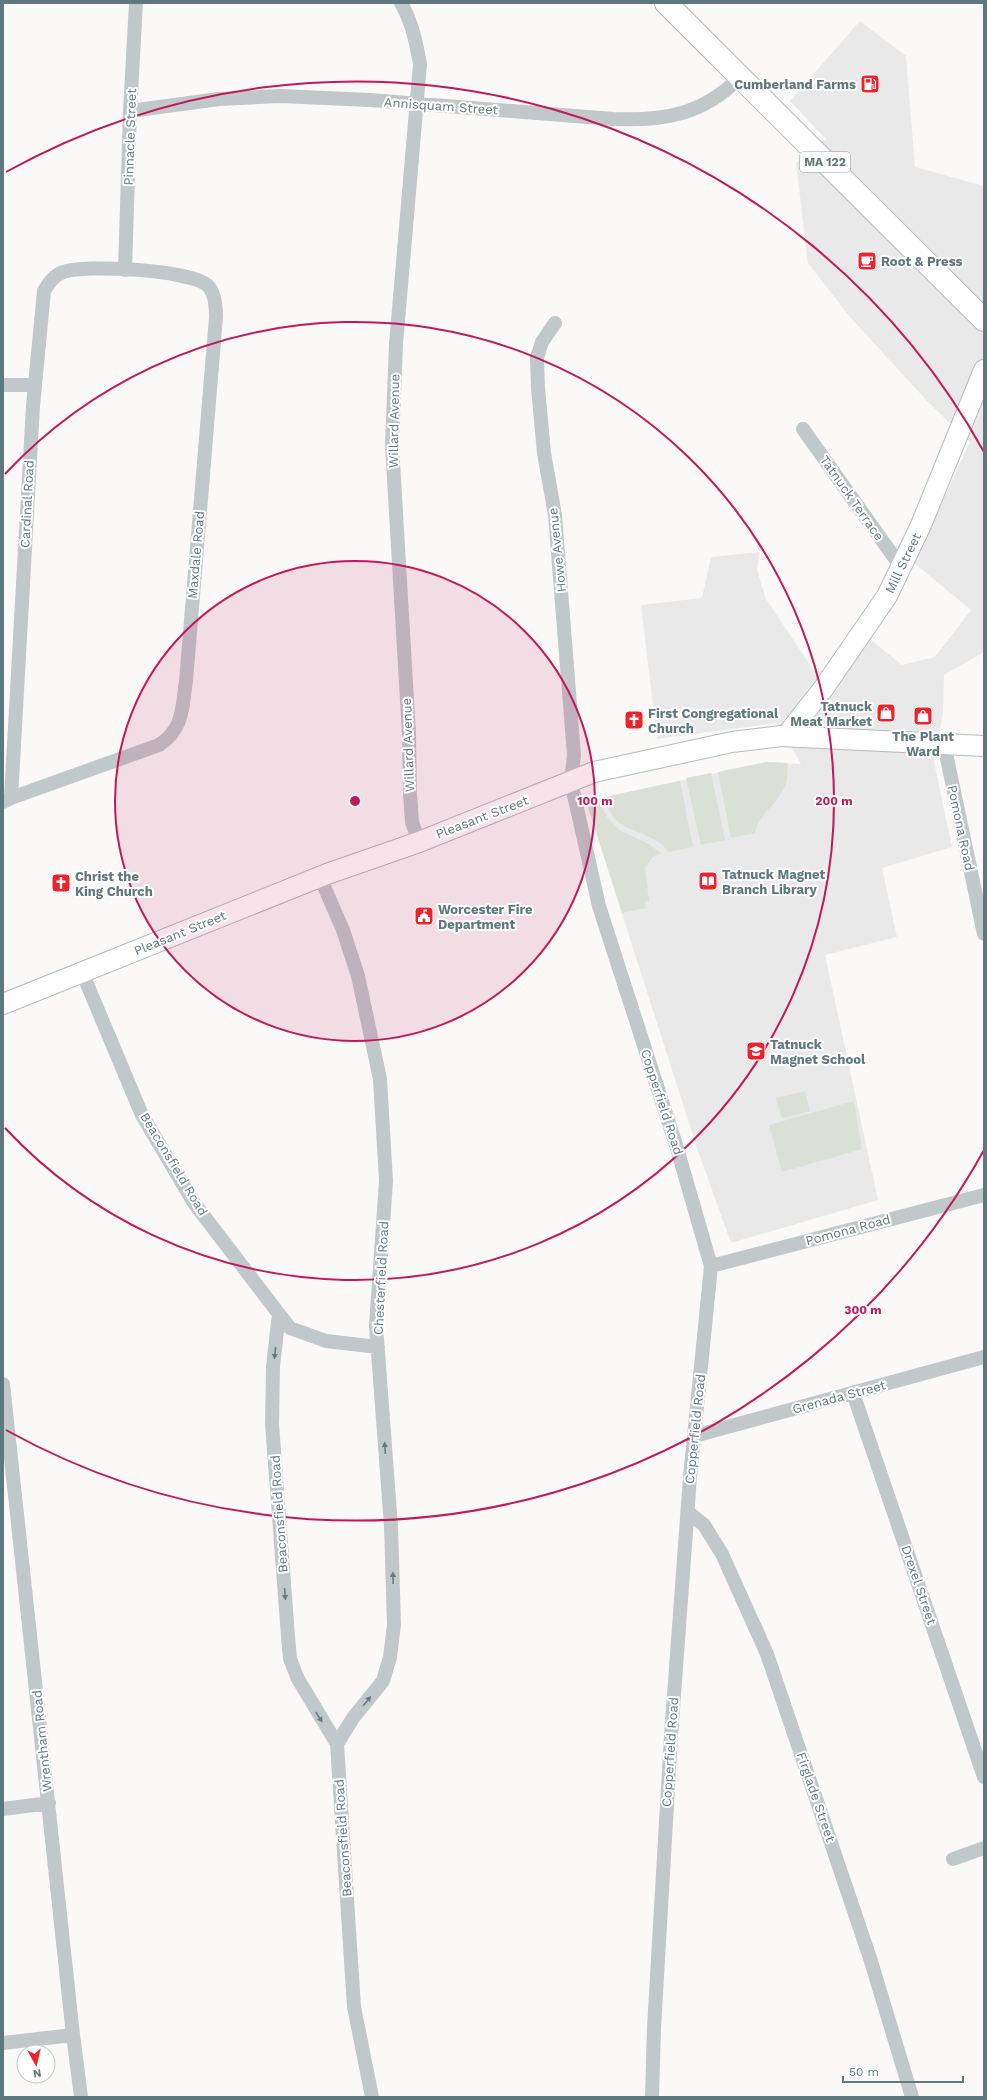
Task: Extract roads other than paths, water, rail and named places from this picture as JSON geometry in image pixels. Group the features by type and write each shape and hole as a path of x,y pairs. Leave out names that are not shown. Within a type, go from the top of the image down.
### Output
{"main road":[{"name":"MA 122","path":"666,3 984,320"},
{"name":"Mill Street","path":"786,736 823,690 887,596 926,514 984,370"},
{"name":"Pleasant Street","path":"3,1004 320,877 419,842 606,769 732,742 786,736 984,746"}],"street":[{"name":"Pinnacle Street","path":"125,270 130,111 136,3"},
{"name":"Willard Avenue","path":"401,3 409,16 420,64 396,344 392,445 409,734 410,794 412,822 419,842"},
{"name":"Annisquam Street","path":"130,111 197,101 250,97 339,98 613,119 648,119 685,113 702,107 718,97 740,77"},
{"name":"Cardinal Road","path":"7,800 34,385 44,291 51,279 62,272 78,269 125,270"},
{"name":"Maxdale Road","path":"7,800 159,745 171,737 180,722 186,681 216,311 211,289 199,280 180,274 125,270"},
{"name":"Howe Avenue","path":"555,323 542,342 537,358 538,388 544,453 555,515 561,581 574,755 571,782"},
{"path":"3,385 34,385"},
{"name":"Tatnuck Terrace","path":"803,429 901,567"},
{"name":"Pomona Road","path":"944,744 984,934"},
{"name":"Copperfield Road","path":"571,782 599,906 674,1139 712,1266 694,1436 670,1736 654,2020 652,2097"},
{"name":"Chesterfield Road","path":"320,877 343,930 358,976 380,1079 386,1181 376,1326 391,1526 394,1625 390,1657 383,1681 353,1718 337,1744"},
{"name":"Beaconsfield Road","path":"82,972 142,1115 194,1203 279,1314 273,1366 272,1424 290,1659 298,1679 311,1703 337,1744 354,2007 372,2097"},
{"name":"Pomona Road","path":"712,1266 984,1194"},
{"path":"279,1314 290,1328 326,1341 378,1347"},
{"name":"Grenada Street","path":"694,1436 984,1357"},
{"name":"Wrentham Road","path":"3,1384 6,1438 49,1803 73,2035 81,2097"},
{"name":"Drexel Street","path":"853,1393 984,1777"},
{"name":"Firglade Street","path":"688,1512 704,1525 722,1554 767,1654 870,1958 912,2097"},
{"path":"3,1808 49,1803"},
{"path":"953,1859 984,1848"},
{"path":"3,2043 73,2035"}],"place":[{"name":"Cumberland Farms","path":"870,84"},
{"name":"Root & Press","path":"867,261"},
{"name":"Tatnuck Meat Market","path":"886,713"},
{"name":"The Plant Ward","path":"923,716"},
{"name":"First Congregational Church","path":"634,720"},
{"name":"Tatnuck Magnet Branch Library","path":"708,881"},
{"name":"Christ the King Church","path":"61,883"},
{"name":"Worcester Fire Department","path":"424,916"},
{"name":"Tatnuck Magnet School","path":"756,1051"}]}
